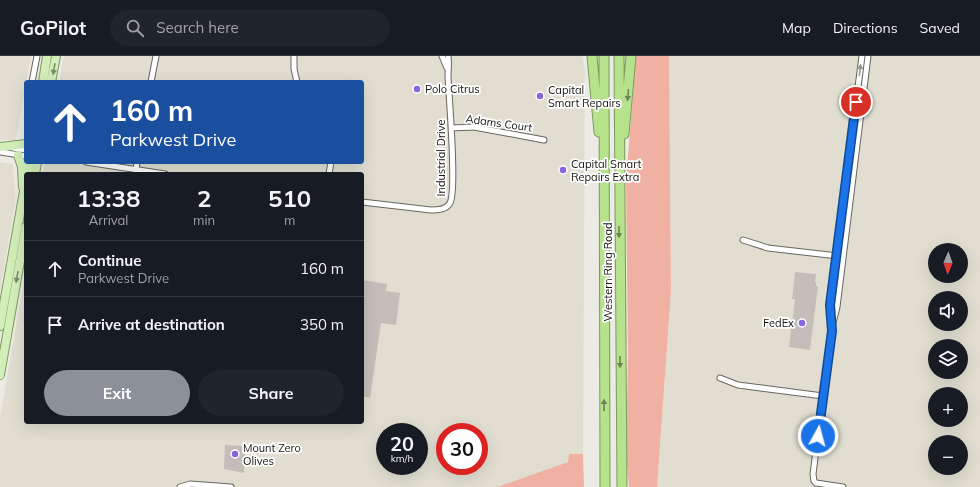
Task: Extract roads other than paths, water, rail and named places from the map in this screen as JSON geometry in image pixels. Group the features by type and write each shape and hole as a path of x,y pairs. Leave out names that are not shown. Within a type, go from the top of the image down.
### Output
{"highway":[{"path":"592,56 596,110 604,165"},
{"name":"Western Ring Road","path":"604,56 604,487"},
{"name":"Western Ring Road","path":"619,56 622,487"},
{"path":"619,193 631,56"},
{"path":"621,449 626,487"}],"main road":[{"path":"43,80 47,56"},
{"path":"51,80 56,56"},
{"path":"0,146 24,144"},
{"path":"0,326 24,189 22,156"},
{"path":"0,374 24,238"}],"street":[{"path":"32,80 37,56"},
{"path":"151,80 156,56"},
{"path":"294,56 294,69 297,80"},
{"name":"Industrial Drive","path":"442,56 448,69"},
{"name":"Industrial Drive","path":"364,202 441,210 448,206 451,202 453,191 448,56"},
{"path":"832,331 830,305 862,56"},
{"path":"843,487 820,484 814,481 813,478 832,331 837,307 868,56"},
{"name":"Adams Court","path":"451,128 474,127 544,140"},
{"path":"0,146 24,150"},
{"path":"0,152 22,156"},
{"path":"98,164 150,172"},
{"path":"136,170 138,164"},
{"path":"743,240 768,248 843,257"},
{"path":"720,378 738,385 823,396"},
{"path":"180,487 193,484 231,487"}],"place":[{"name":"Polo Citrus","path":"417,89"},
{"name":"Capital Smart Repairs","path":"540,96"},
{"name":"Capital Smart Repairs Extra","path":"563,170"},
{"name":"FedEx","path":"802,323"},
{"name":"Mount Zero Olives","path":"235,454"}]}
